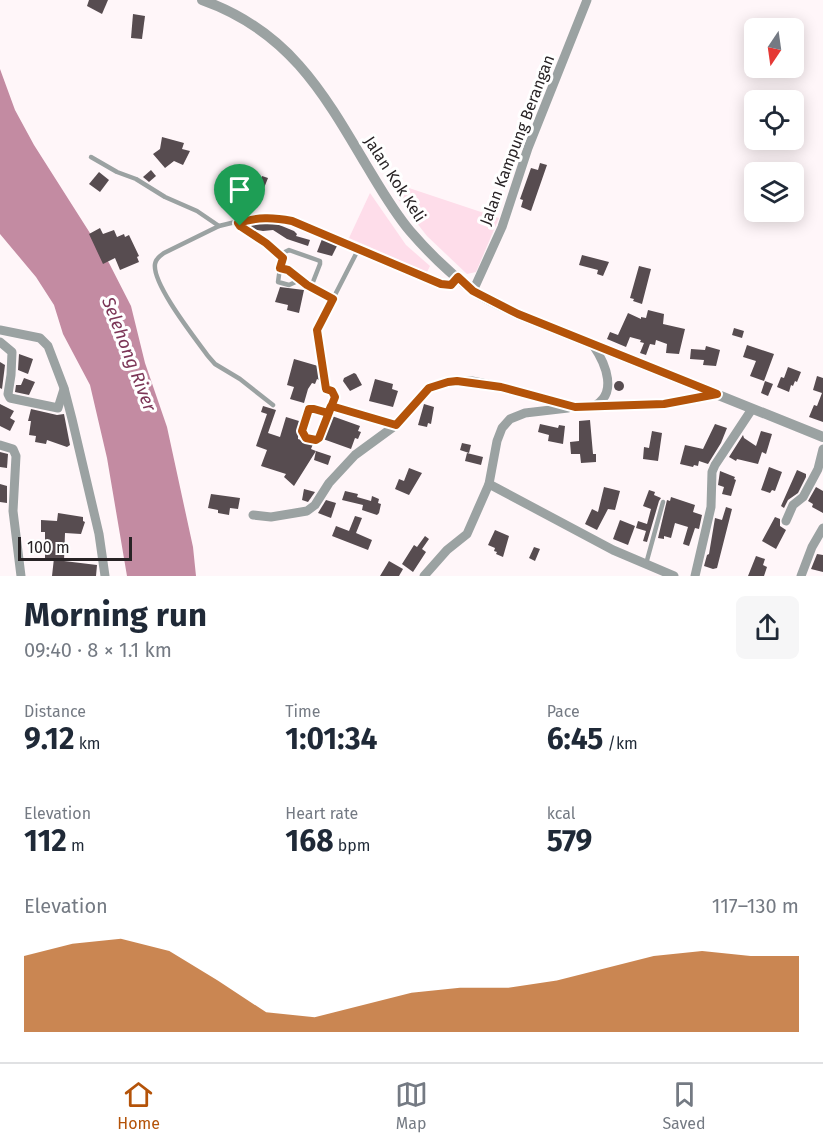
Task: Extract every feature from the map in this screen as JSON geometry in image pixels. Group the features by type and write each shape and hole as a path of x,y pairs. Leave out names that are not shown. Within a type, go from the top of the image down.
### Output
{"street":[{"name":"Jalan Kok Keli","path":"202,0 233,13 252,25 279,44 304,68 334,111 375,180 410,230 473,291 518,314 823,437"},
{"name":"Jalan Kampung Berangan","path":"473,291 501,227 528,148 584,2"},
{"path":"0,330 44,340 48,346 64,388 94,512 105,576"},
{"path":"0,342 12,352 8,394 10,398 58,408 64,388"},
{"path":"591,407 601,403 607,395 608,383 605,366 593,345"},
{"path":"253,515 278,517 307,511 315,506 329,483 355,455 396,425 429,388 457,381 501,387 575,407"},
{"path":"424,576 447,550 467,534 489,484 497,441 502,428 510,419 538,410 664,404 717,394"},
{"path":"695,576 711,507 712,472 753,409"},
{"path":"0,445 13,449 16,456 13,511 21,576"},
{"path":"786,521 794,505 803,497 808,488 818,468 823,449"},
{"path":"489,484 613,550 674,576"},
{"path":"801,576 812,547 823,528"}],"lane":[{"path":"91,157 117,172 136,179 165,197 197,211 219,226"},
{"path":"273,405 211,360 165,294 157,276 155,265 157,259 164,253 219,226 264,217 292,221 441,284 451,285 458,277"},
{"path":"238,223 283,258"},
{"path":"328,413 314,409 308,411 302,431 304,437 313,440 319,438 335,397 332,391 326,389 317,330 358,249"},
{"path":"300,280 289,285 278,282 285,252 289,250 318,260 320,264 311,288"},
{"path":"280,268 288,270 311,288 333,299"},
{"path":"331,406 396,425"},
{"path":"646,564 663,502"}],"shaded area":[{"path":"403,186 499,218 476,272 467,274 427,236 398,199"},
{"path":"370,193 406,245 430,266 427,272 349,238"}],"water":[{"name":"Selehong River","path":"0,69 15,110 34,145 109,263 131,306 145,363 167,427 193,547 196,576 127,576 107,458 90,385 63,334 54,305 36,277 0,234"}],"building":[{"path":"89,0 108,0 102,14 87,6"},
{"path":"133,14 145,16 142,39 131,38"},
{"path":"162,137 184,143 182,149 190,151 183,165 174,161 165,168 153,154 160,149"},
{"path":"540,163 547,165 531,211 521,207 523,200 520,199 531,168 538,170"},
{"path":"151,170 156,176 149,182 143,177"},
{"path":"99,172 109,180 100,192 89,184"},
{"path":"262,176 268,178 264,188 258,186"},
{"path":"272,222 294,231 296,236 310,240 308,246 287,239 273,230 251,229 251,223"},
{"path":"100,228 103,234 114,230 117,237 124,234 125,237 129,235 139,256 137,257 139,262 120,270 115,258 103,264 89,234"},
{"path":"322,239 337,246 332,256 317,252"},
{"path":"582,255 609,262 603,276 597,274 598,270 579,265"},
{"path":"639,266 651,269 642,304 630,298"},
{"path":"280,287 304,290 299,313 287,310 288,305 275,302"},
{"path":"648,310 664,314 663,324 685,329 679,354 666,353 667,344 656,340 655,345 650,344 646,355 640,353 644,343 640,342 641,340 630,337 626,347 607,339 610,332 618,335 628,313 641,319 641,317 646,318"},
{"path":"734,328 744,331 742,338 732,335"},
{"path":"747,345 774,354 764,381 750,376 756,361 743,357"},
{"path":"706,346 720,350 716,366 703,365 704,360 690,359 691,349 705,350"},
{"path":"19,354 33,359 28,374 18,370"},
{"path":"294,359 318,366 319,380 317,379 315,384 312,383 308,389 304,403 290,399 294,387 287,385"},
{"path":"0,362 5,365 2,389 0,388"},
{"path":"788,367 801,372 797,382 791,385 789,392 777,387"},
{"path":"354,373 362,385 350,391 343,381 344,378"},
{"path":"817,376 823,378 823,422 809,417 822,393 813,390"},
{"path":"24,378 35,382 29,395 15,392 16,385 21,385"},
{"path":"375,379 393,384 392,389 398,391 393,407 369,401"},
{"path":"619,381 623,382 623,390 619,391 615,390 614,386 615,382"},
{"path":"765,381 773,384 768,396 761,393"},
{"path":"0,404 14,411 10,418 15,421 10,431 0,426"},
{"path":"424,404 434,407 431,424 428,423 427,427 418,425"},
{"path":"263,406 276,410 268,433 280,437 286,417 299,421 298,439 313,444 311,449 316,451 294,486 284,477 286,474 261,466 267,450 256,446 267,414 261,412"},
{"path":"31,409 57,415 64,414 70,445 67,447 47,440 46,444 35,442 36,436 29,435 31,421 28,421"},
{"path":"332,416 360,426 358,431 361,432 358,439 355,438 351,449 323,439"},
{"path":"590,420 593,454 596,454 596,462 581,463 580,454 571,454 570,442 579,441 579,421"},
{"path":"540,424 558,428 559,425 565,426 563,444 548,441 549,435 538,432"},
{"path":"715,424 727,428 708,464 699,461 698,466 693,467 680,464 685,445 703,449"},
{"path":"652,431 662,433 658,461 643,459 644,447 649,448"},
{"path":"761,431 772,434 766,454 762,452 758,464 737,459 736,461 729,457 743,435 756,446"},
{"path":"462,443 471,445 469,453 460,450"},
{"path":"316,451 331,456 328,465 314,460"},
{"path":"0,452 8,454 7,468 0,467"},
{"path":"467,453 483,457 481,465 465,461"},
{"path":"769,467 782,472 775,491 772,490 770,493 761,490"},
{"path":"409,468 422,473 409,495 395,489 399,479 404,481"},
{"path":"797,470 806,474 806,477 798,493 788,500 784,508 781,506"},
{"path":"720,471 735,477 731,496 722,494 724,487 718,485"},
{"path":"0,484 7,486 7,503 0,502"},
{"path":"604,487 620,491 615,510 608,509 597,530 585,524 592,509 598,512"},
{"path":"816,487 823,491 823,513 812,507 813,504 808,501"},
{"path":"304,489 315,492 308,502 302,500"},
{"path":"649,490 661,498 647,542 643,541 646,531 636,528 638,521 647,524 651,509 643,506"},
{"path":"345,491 358,494 357,497 371,501 372,496 379,499 378,503 381,504 379,513 377,515 362,510 363,505 342,500"},
{"path":"211,494 240,498 238,509 230,508 229,515 208,508"},
{"path":"671,497 695,505 693,512 702,515 699,529 695,528 689,546 683,544 688,527 675,523 671,538 664,536 664,539 658,538 667,500 670,501"},
{"path":"326,500 336,503 331,518 318,513"},
{"path":"726,507 732,509 717,568 713,569 704,566 709,554 715,518 722,520"},
{"path":"58,513 83,517 85,522 81,534 65,533 64,561 97,565 96,576 52,576 54,558 45,558 45,532 41,532 41,520 57,521"},
{"path":"355,516 362,518 356,533 372,540 368,550 332,536 336,526 349,531"},
{"path":"775,517 780,519 780,526 786,530 776,549 762,541"},
{"path":"620,520 635,526 628,545 613,539"},
{"path":"495,530 509,536 503,557 496,554 495,548 488,545"},
{"path":"425,536 429,539 422,549 426,552 413,572 402,564 414,545 417,547"},
{"path":"534,547 540,549 535,561 529,558"},
{"path":"817,554 823,555 823,572 811,569"},
{"path":"756,556 765,559 763,565 767,567 764,576 748,576"},
{"path":"389,561 403,569 399,576 380,576"}],"route":[{"path":"240,226 238,223 256,217 273,217 292,221 441,284 451,285 458,277 473,291 518,314 717,394 664,404 575,407 533,394 472,381 457,381 429,388 396,425 331,406 328,413 309,409 302,431 306,438 316,440 319,438 328,413 335,397 332,391 326,389 317,330 333,299 307,285 288,270 280,268 283,258 266,243 240,226"}]}
